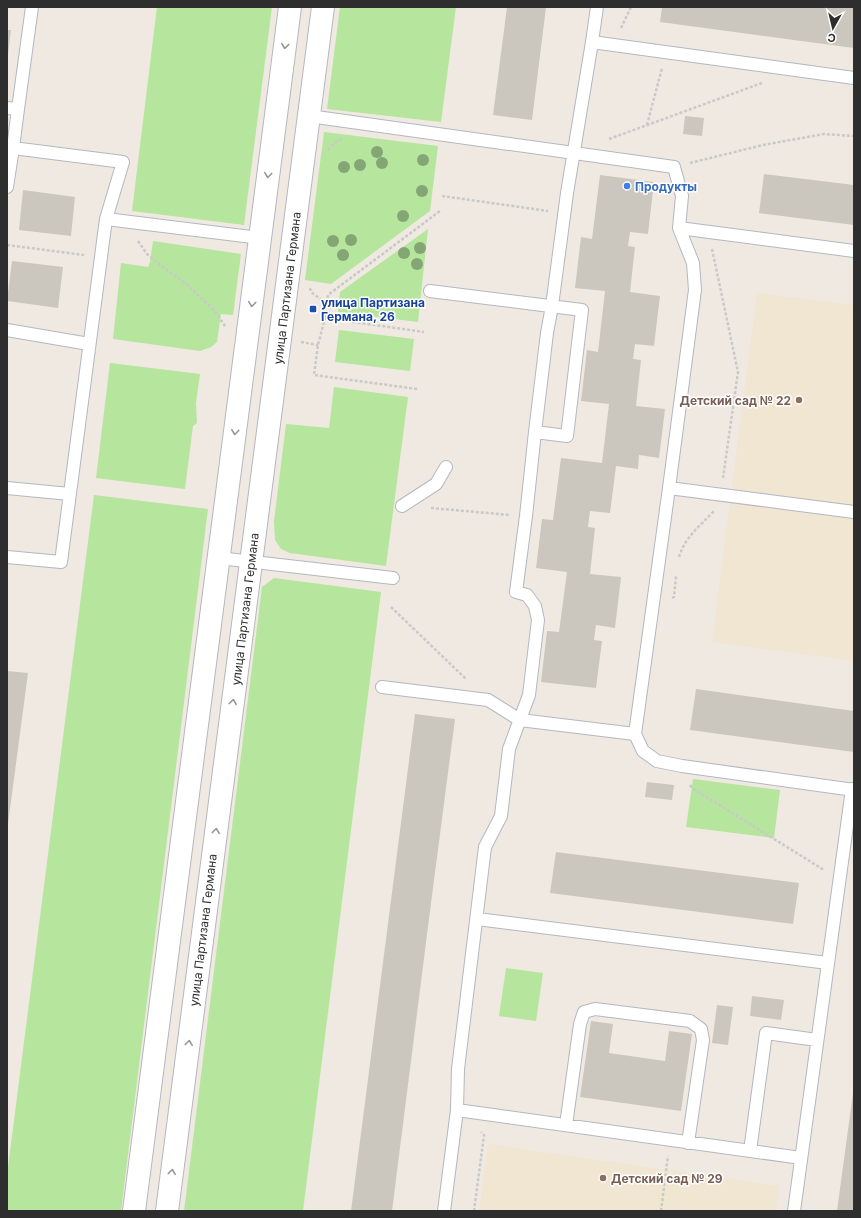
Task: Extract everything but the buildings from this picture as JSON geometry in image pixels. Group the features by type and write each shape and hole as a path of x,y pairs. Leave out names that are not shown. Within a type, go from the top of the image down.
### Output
{"main road":[{"path":"134,1211 290,7"},
{"name":"улица Партизана Германа","path":"167,1211 323,7"}],"lane":[{"path":"7,187 13,148 13,108 32,7"},
{"path":"444,1211 457,1110 458,1069 485,847 501,816 509,749 529,695 538,620 535,606 527,595 516,592 535,432 564,214 597,7"},
{"path":"592,42 854,78"},
{"path":"309,116 674,167 682,196 679,228 693,263 694,290 669,488 635,734 643,751 657,761 682,766 853,789 794,1211"},
{"path":"7,556 61,562 106,219 124,162 13,148"},
{"path":"106,219 260,238"},
{"path":"679,228 854,251"},
{"path":"430,291 582,310 567,436 535,432"},
{"path":"7,330 89,344"},
{"path":"402,506 436,484 446,467"},
{"path":"7,488 70,494"},
{"path":"669,488 854,512"},
{"path":"219,558 393,578"},
{"path":"382,687 488,700 520,720 635,734"},
{"path":"477,919 828,963"},
{"path":"566,1125 580,1024 584,1012 595,1009 690,1021 701,1028 703,1040 688,1143"},
{"path":"750,1151 766,1033 817,1040"},
{"path":"457,1110 801,1158"}],"path":[{"path":"618,34 631,7"},
{"path":"573,152 798,70"},
{"path":"647,125 657,88"},
{"path":"674,167 763,145 824,134 854,136"},
{"path":"327,152 329,148 337,141 346,139"},
{"path":"442,196 564,214"},
{"path":"417,389 314,375 318,344 325,318 328,295 440,211"},
{"path":"678,558 687,539 718,506 738,372 708,231"},
{"path":"137,240 147,254 185,283 214,310 229,332"},
{"path":"7,246 101,257"},
{"path":"310,286 311,292 327,304"},
{"path":"325,318 424,332"},
{"path":"296,341 318,344"},
{"path":"402,506 526,516"},
{"path":"653,600 665,601 674,597 677,573"},
{"path":"391,607 488,700"},
{"path":"689,782 692,788 830,873"},
{"path":"457,1110 484,1135 474,1211"},
{"path":"661,1211 666,1170"}],"shaded area":[{"name":"Детский сад № 22","path":"757,293 854,305 854,661 712,642"},
{"name":"Детский сад № 29","path":"488,1144 779,1186 776,1211 479,1211"}],"green space":[{"path":"157,7 272,7 244,225 132,211"},
{"path":"340,7 456,7 441,122 327,109"},
{"path":"324,132 438,146 430,211 331,284 305,280"},
{"path":"428,229 418,322 338,312 340,292"},
{"path":"153,241 241,254 233,315 221,314 217,342 211,347 200,351 113,339 121,263 148,267"},
{"path":"339,330 414,339 410,371 335,362"},
{"path":"110,363 200,374 196,403 197,423 193,426 185,489 96,478"},
{"path":"334,387 408,397 386,566 290,553 281,549 275,540 274,521 286,424 329,428"},
{"path":"94,495 208,509 121,1211 7,1211 7,1175"},
{"path":"274,578 381,592 303,1211 184,1211 262,587"},
{"path":"693,779 780,790 774,838 686,827"},
{"path":"506,968 543,973 536,1021 499,1016"}],"place":[{"name":"Продукты","path":"627,186"},
{"name":"улица Партизана Германа, 26","path":"313,309"},
{"name":"Детский сад № 22","path":"799,400"},
{"name":"Детский сад № 29","path":"603,1178"}]}
